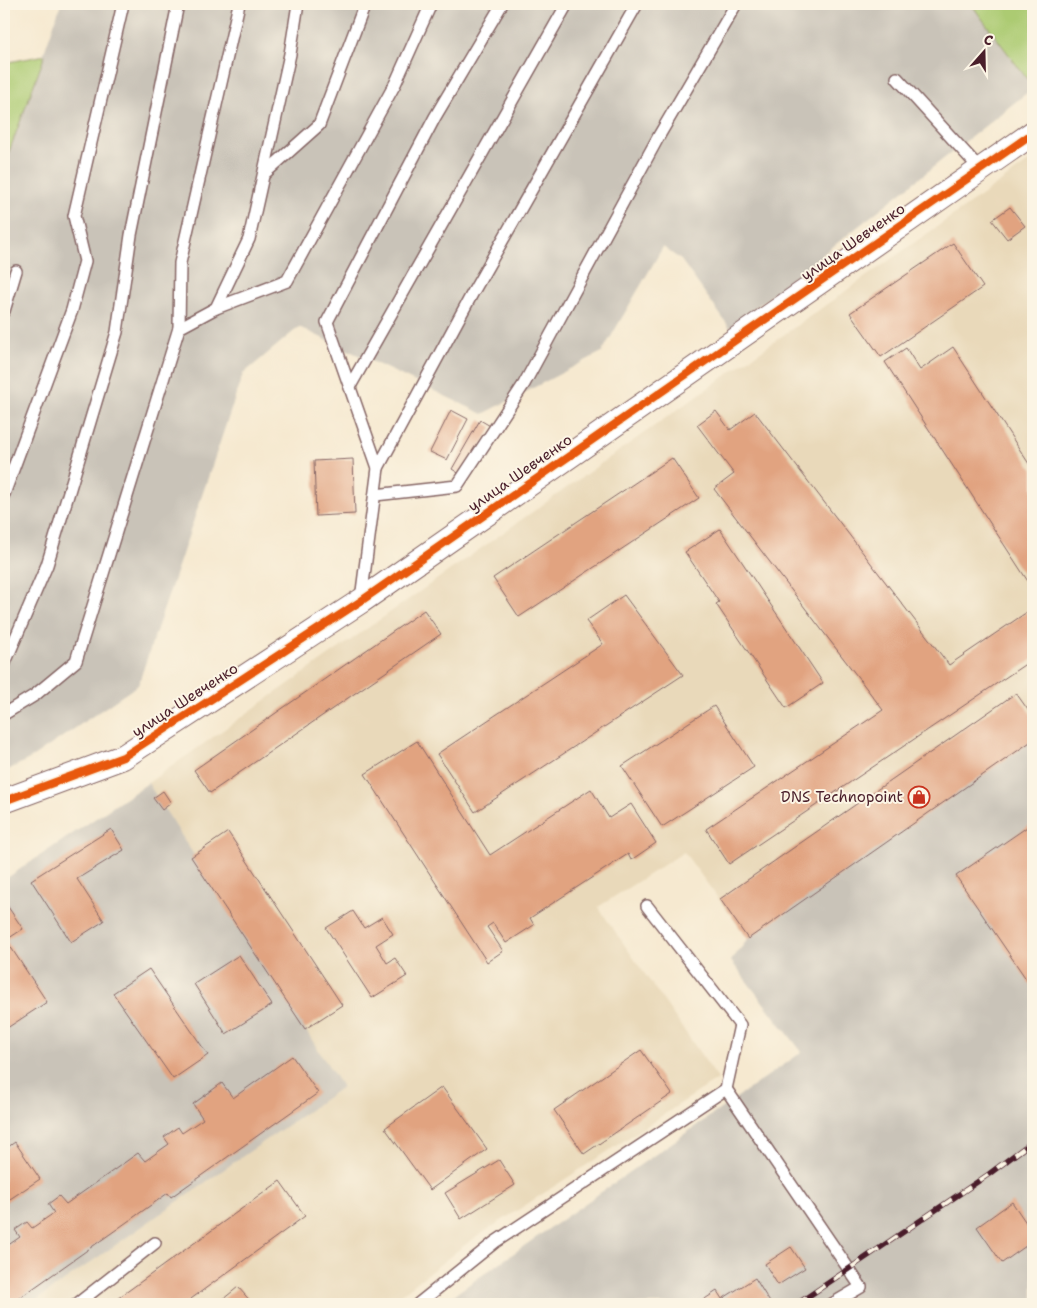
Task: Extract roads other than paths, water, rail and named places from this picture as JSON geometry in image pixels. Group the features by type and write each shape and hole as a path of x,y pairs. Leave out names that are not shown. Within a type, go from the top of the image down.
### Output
{"street":[{"name":"улица Шевченко","path":"4,801 123,757 361,601 1033,133"}],"lane":[{"path":"4,494 72,310 85,261 74,216 123,4"},
{"path":"4,665 47,565 117,332 130,235 178,4"},
{"path":"4,714 34,695 76,661 179,328 180,263 239,4"},
{"path":"216,308 249,239 290,54 298,4"},
{"path":"264,174 320,125 365,4"},
{"path":"179,328 216,308 287,282 395,84 431,4"},
{"path":"378,468 326,322 435,117 502,4"},
{"path":"349,388 567,4"},
{"path":"361,601 378,468 472,294 637,4"},
{"path":"375,495 457,486 524,384 660,134 736,4"},
{"path":"897,78 981,170"},
{"path":"4,311 16,272"},
{"path":"418,1304 495,1242 726,1089 740,1025 647,906"},
{"path":"726,1089 861,1286 832,1304"},
{"path":"77,1304 155,1243"}],"railway":[{"path":"797,1304 989,1174 1033,1141"}],"place":[{"name":"DNS Technopoint","path":"919,797"}]}
